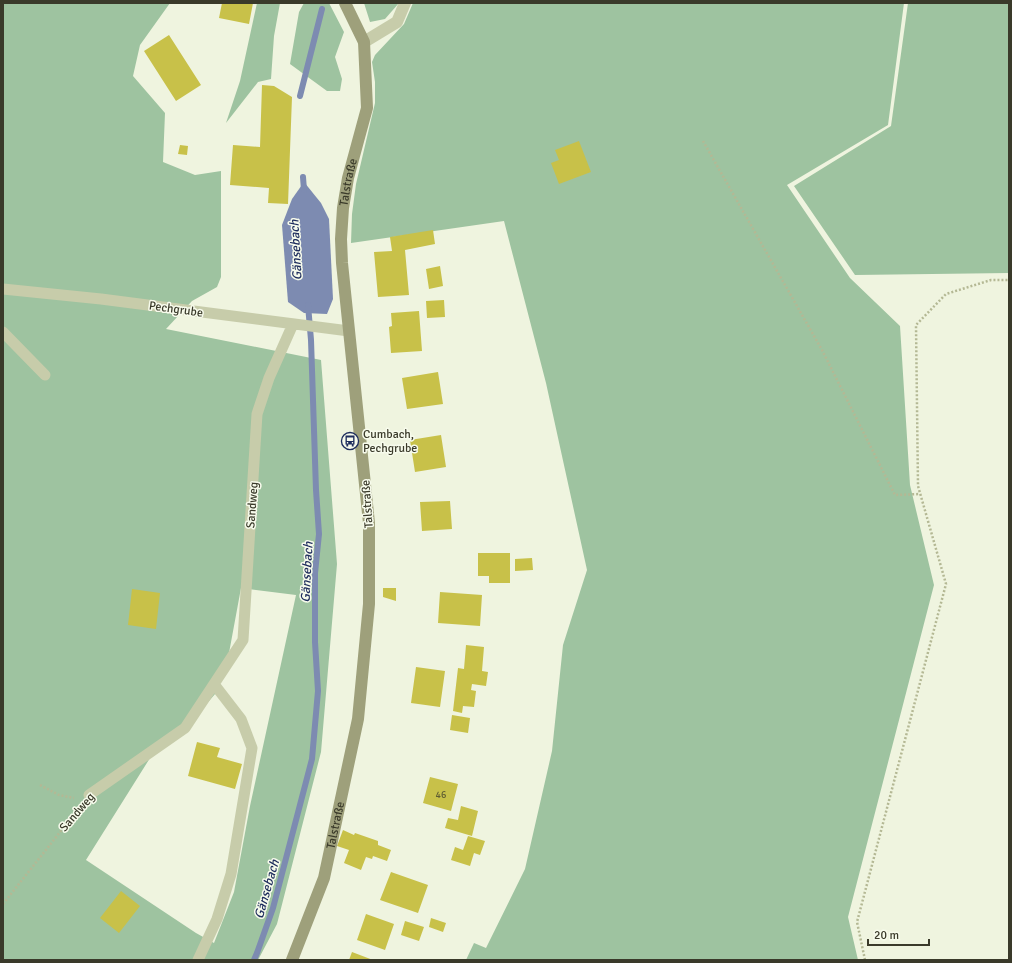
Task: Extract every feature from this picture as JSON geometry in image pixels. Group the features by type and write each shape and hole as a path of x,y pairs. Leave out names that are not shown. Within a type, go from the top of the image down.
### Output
{"street":[{"path":"345,3 364,42 397,22 405,3"},
{"name":"Talstraße","path":"292,960 324,878 358,719 369,604 369,523 341,239 343,208 348,178 367,108 364,42"}],"lane":[{"name":"Pechgrube","path":"3,289 101,299 350,331"},
{"name":"Sandweg","path":"89,795 185,728 243,640 257,414 269,378 298,325"},
{"path":"3,332 45,375"},
{"path":"198,960 217,919 231,874 252,748 241,719 214,684"}],"path":[{"path":"703,141 822,350 895,495 920,494"},
{"path":"865,960 857,922 946,584 918,486 916,325 946,294 992,280 1009,280"},
{"path":"40,785 59,795 74,798 89,795"},
{"name":"Sandweg","path":"3,904 89,795"}],"green space":[{"path":"3,3 170,3 140,45 133,76 165,113 163,162 195,175 221,171 221,277 217,287 192,301 166,329 321,360 337,564 321,752 277,924 258,960 3,960","holes":["241,588 296,595 250,806 234,892 214,943 196,933 86,860 150,758 181,734 215,694 229,653"]},
{"path":"257,3 280,3 274,36 271,79 258,82 226,123 240,81"},
{"path":"304,3 329,3 344,32 335,57 342,79 340,91 327,91 290,64 299,12"},
{"path":"364,3 399,3 385,19 370,22"},
{"path":"413,3 904,3 888,125 787,185 850,278 900,326 910,485 934,585 848,917 858,960 466,960 474,943 486,948 525,869 552,751 563,645 587,570 546,383 504,221 351,243 352,214 356,184 375,103 375,82 372,62 375,55 404,24"},
{"path":"908,3 1009,3 1009,273 855,275 794,186 891,126"}],"water":[{"path":"304,182 321,203 329,219 333,299 327,314 304,313 288,302 282,225 292,199"}],"building":[{"path":"222,3 253,3 249,24 219,18"},
{"path":"169,35 201,85 176,101 144,51"},
{"path":"262,85 274,86 292,97 288,204 268,203 269,188 230,185 233,145 260,147"},
{"path":"579,141 591,172 559,184 551,163 559,160 555,150"},
{"path":"180,145 188,146 187,155 178,154"},
{"path":"433,230 435,244 405,250 409,295 378,297 374,252 392,251 390,237"},
{"path":"440,266 443,286 429,289 426,269"},
{"path":"444,300 445,317 427,318 426,301"},
{"path":"419,311 422,351 391,353 389,327 392,326 391,313"},
{"path":"438,372 443,404 407,409 402,378"},
{"path":"441,435 446,467 415,472 410,440"},
{"path":"450,501 452,529 422,531 420,502"},
{"path":"478,553 510,553 510,583 489,583 489,576 478,576"},
{"path":"532,558 533,570 515,571 515,559"},
{"path":"383,588 396,588 396,601 383,597"},
{"path":"132,589 160,593 156,629 128,625"},
{"path":"440,592 482,595 480,626 438,623"},
{"path":"466,645 484,647 482,671 488,672 486,686 472,684 471,690 476,691 474,707 463,706 462,713 453,711 458,668 464,669"},
{"path":"416,667 445,671 440,707 411,703"},
{"path":"452,715 470,718 468,733 450,730"},
{"path":"197,742 220,748 217,757 242,764 235,789 188,776"},
{"path":"430,777 458,784 451,811 423,803"},
{"path":"461,806 478,811 472,836 445,828 448,818 458,820"},
{"path":"343,830 354,835 355,833 378,841 378,845 391,850 387,861 373,856 372,859 366,857 361,870 344,863 349,850 337,846"},
{"path":"468,836 485,841 480,855 474,853 470,866 451,860 455,847 463,850"},
{"path":"391,872 428,885 418,913 380,900"},
{"path":"121,891 140,906 119,933 100,918"},
{"path":"366,914 394,924 385,950 357,940"},
{"path":"431,918 446,923 443,932 429,927"},
{"path":"405,921 424,927 419,941 401,935"},
{"path":"352,952 373,960 349,960"}],"waterway":[{"name":"Gänsebach","path":"300,96 322,9"},
{"name":"Gänsebach","path":"303,177 304,190"},
{"name":"Gänsebach","path":"254,960 273,908 312,759 318,691 315,642 315,573 319,534 311,340 308,305"}],"place":[{"name":"Cumbach, Pechgrube","path":"350,441"}]}
